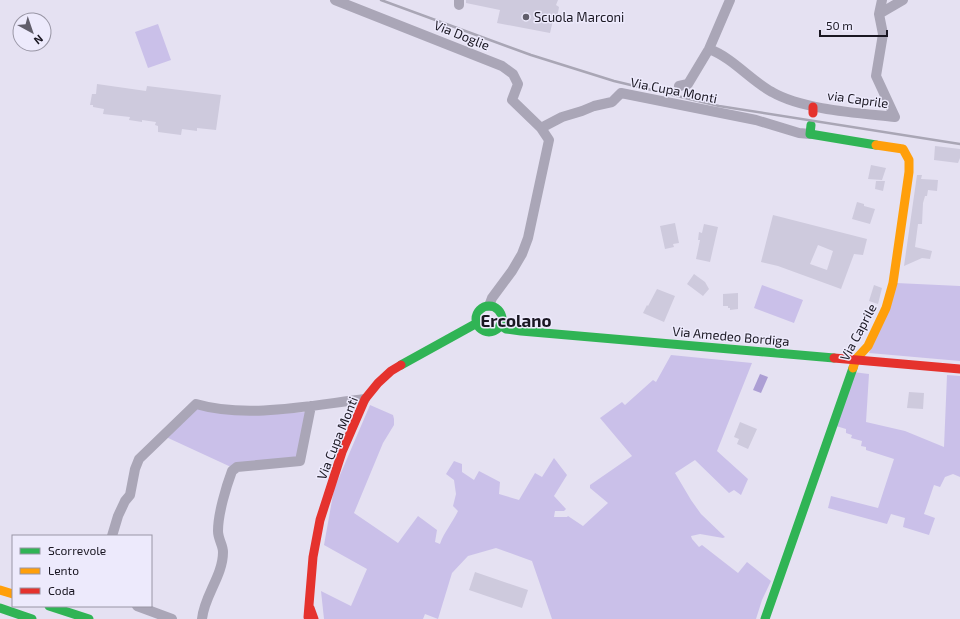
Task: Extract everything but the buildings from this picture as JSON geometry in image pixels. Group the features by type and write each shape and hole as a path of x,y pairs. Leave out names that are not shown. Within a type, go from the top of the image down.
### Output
{"main road":[{"name":"Via Caprile","path":"765,619 856,359 868,346 886,308 893,283 909,172 909,160 903,149 810,130"},
{"path":"489,306 498,310 502,319 500,325 494,331 489,332 480,328 477,323 477,314 480,310 489,306"},
{"name":"Via Cupa Monti","path":"308,619 313,557 320,520 342,452 365,399 378,383 391,371 477,323"},
{"name":"Via Amedeo Bordiga","path":"500,325 506,329 521,331 960,369"},
{"path":"0,590 12,594"},
{"path":"53,607 89,619"},
{"path":"310,608 314,619"},
{"path":"0,609 20,619"},
{"path":"0,609 32,619"}],"street":[{"name":"Via Doglie","path":"335,0 502,66 513,74 518,84 512,100 541,128"},
{"path":"680,86 688,84 709,49 730,0"},
{"name":"via Caprile","path":"709,49 721,54 772,92 813,110 895,118 876,76 883,34 879,14 882,0"},
{"path":"879,14 903,0"},
{"name":"Via Cupa Monti","path":"541,128 562,117 594,106 612,102 620,93 756,120 799,133 810,130"},
{"path":"489,306 492,298 512,271 522,254 528,238 549,140 541,128"},
{"path":"112,535 118,516 125,501 130,495 135,469 139,459 196,404 242,411 311,406 365,399"},
{"path":"202,619 205,603 215,582 220,566 223,551 218,538 218,524 232,471 237,467 300,461 311,406"},
{"path":"140,607 172,619"}],"shaded area":[{"path":"158,24 171,60 148,68 135,32"},
{"path":"896,283 960,286 960,361 869,353"},
{"path":"762,285 803,300 794,323 754,308"},
{"path":"671,355 752,363 717,451 748,479 741,495 734,490 729,493 695,460 675,473 701,514 725,537 723,538 700,534 691,536 699,547 702,545 738,573 747,562 771,581 762,600 756,619 552,619 532,561 496,548 468,556 452,573 438,619 425,614 423,619 324,619 321,591 351,606 367,569 324,545 334,489 370,405 393,415 394,425 383,443 354,513 398,543 418,516 437,530 435,542 440,544 458,511 453,506 456,494 454,480 446,474 454,461 462,464 462,472 474,480 479,471 500,482 499,494 519,500 535,473 542,477 554,458 567,475 554,496 566,509 564,511 555,511 554,517 568,516 583,526 608,503 590,488 590,485 632,456 600,418 622,402 625,405 653,380 656,382"},
{"path":"853,372 869,374 866,422 905,431 944,447 947,375 960,376 960,477 953,474 945,477 940,487 934,485 924,514 935,518 929,535 903,527 905,518 891,514 887,524 828,508 831,496 878,508 894,459 866,450 866,447 861,446 862,441 851,438 852,435 846,433 846,429 836,426"},
{"path":"760,374 768,377 761,393 753,390"},
{"path":"195,408 244,414 307,412 297,457 231,467 166,437"}],"railway":[{"path":"381,0 531,55 614,81 719,106 960,144"}],"traffic: fast":[{"path":"811,125 810,134 876,145"},
{"path":"489,306 498,310 502,319 498,328 489,332 480,328 476,319 480,310 489,306"},
{"path":"401,365 477,323"},
{"path":"500,325 506,329 521,331 834,358"},
{"path":"765,619 853,368"},
{"path":"52,607 89,619"},
{"path":"0,608 32,619"}],"traffic: slow":[{"path":"853,368 856,359 868,346 886,308 893,283 909,172 909,160 903,149 876,145"},
{"path":"0,590 12,594"}],"traffic: jam":[{"path":"813,107 813,113"},
{"path":"834,358 960,369"},
{"path":"308,617 313,557 320,520 342,452 365,399 378,383 391,371 401,365"},
{"path":"310,608 314,619"}],"place":[{"name":"Scuola Marconi","path":"526,17"}],"district":[{"name":"Ercolano","path":"516,321"}]}
